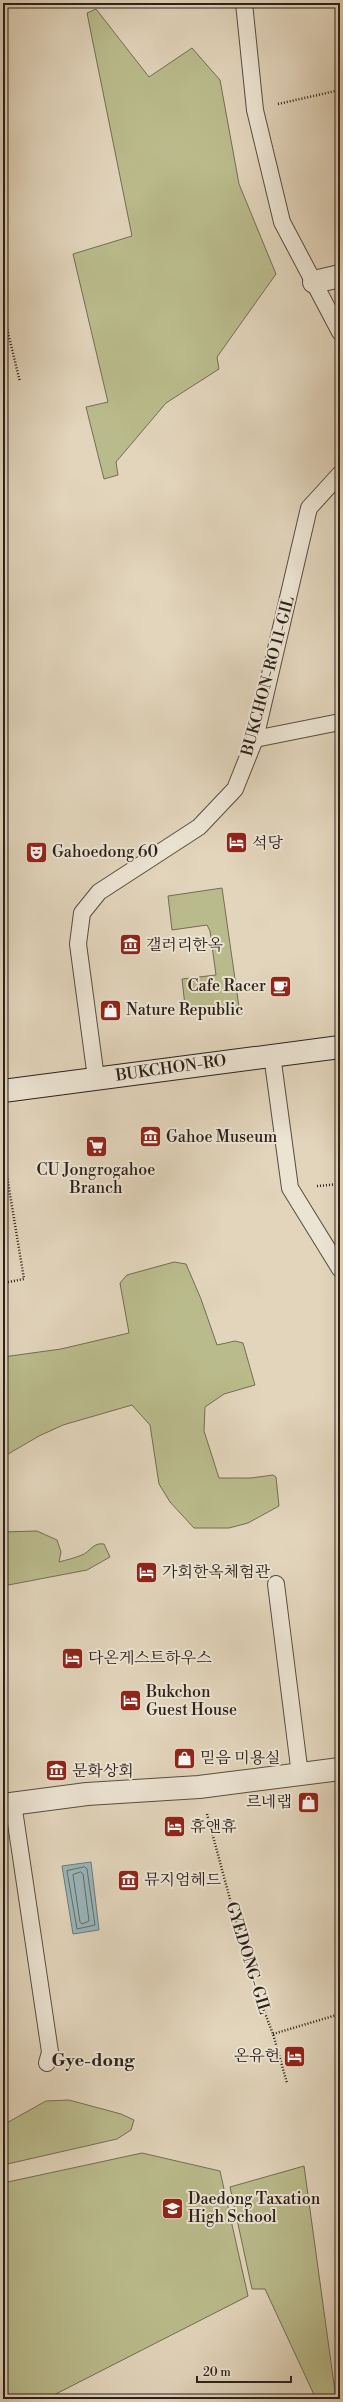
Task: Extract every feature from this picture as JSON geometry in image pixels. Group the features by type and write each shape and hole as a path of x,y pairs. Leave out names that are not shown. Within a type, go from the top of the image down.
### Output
{"street":[{"path":"314,282 340,276"},
{"name":"BUKCHON-RO","path":"3,1091 340,1046"},
{"path":"8,1804 87,1794 199,1787 340,1769"}],"lane":[{"path":"244,3 255,110 282,222 340,332"},
{"name":"BUKCHON-RO 11-GIL","path":"96,1078 78,944 82,914 99,892 199,826 235,789 255,739 310,508 340,474"},
{"path":"255,739 340,722"},
{"path":"272,1054 290,1188 340,1269"},
{"path":"276,1584 300,1775"},
{"path":"8,1804 50,2052 47,2063"}],"path":[{"path":"255,110 340,90"},
{"path":"3,312 20,382"},
{"path":"3,1152 24,1279 3,1283"},
{"name":"GYEDONG-GIL","path":"199,1787 251,1977 273,2034 287,2083"},
{"path":"273,2034 340,2014"}],"green space":[{"path":"96,9 149,77 192,48 220,80 239,184 276,274 217,357 219,369 166,403 116,462 118,475 104,479 86,407 108,402 73,254 132,236 87,13"},
{"path":"222,888 239,1007 186,1015 182,979 216,975 210,931 207,925 172,930 168,896"},
{"path":"174,1262 186,1264 201,1299 217,1345 235,1341 243,1343 255,1385 224,1394 205,1407 204,1431 219,1478 251,1478 273,1475 276,1477 279,1506 248,1523 229,1528 194,1528 170,1502 159,1484 150,1425 132,1405 63,1425 39,1436 3,1457 3,1357 61,1349 129,1333 120,1283 127,1275"},
{"path":"37,1531 57,1540 61,1552 59,1562 85,1554 97,1544 104,1544 110,1557 87,1570 3,1586 3,1532"},
{"path":"69,2100 121,2114 134,2120 131,2130 117,2139 3,2165 3,2125 46,2101"},
{"path":"142,2153 220,2171 248,2296 46,2399 3,2399 3,2183"},
{"path":"304,2166 336,2399 316,2399 265,2289 252,2289 230,2187"}],"water":[{"path":"91,1862 99,1930 73,1934 62,1866"}],"place":[{"name":"석당","path":"236,843"},
{"name":"Gahoedong 60","path":"37,852"},
{"name":"갤러리한옥","path":"131,945"},
{"name":"Cafe Racer","path":"281,986"},
{"name":"Nature Republic","path":"110,1010"},
{"name":"Gahoe Museum","path":"150,1137"},
{"name":"CU Jongrogahoe Branch","path":"96,1147"},
{"name":"가회한옥체험관","path":"146,1572"},
{"name":"다온게스트하우스","path":"73,1658"},
{"name":"Bukchon Guest House","path":"130,1701"},
{"name":"믿음 미용실","path":"185,1758"},
{"name":"문화상회","path":"57,1771"},
{"name":"르네랩","path":"308,1802"},
{"name":"휴앤휴","path":"174,1827"},
{"name":"뮤지엄헤드","path":"128,1880"},
{"name":"온유헌","path":"295,2056"},
{"name":"Daedong Taxation High School","path":"172,2208"}],"district":[{"name":"Gye-dong","path":"93,2060"}]}
